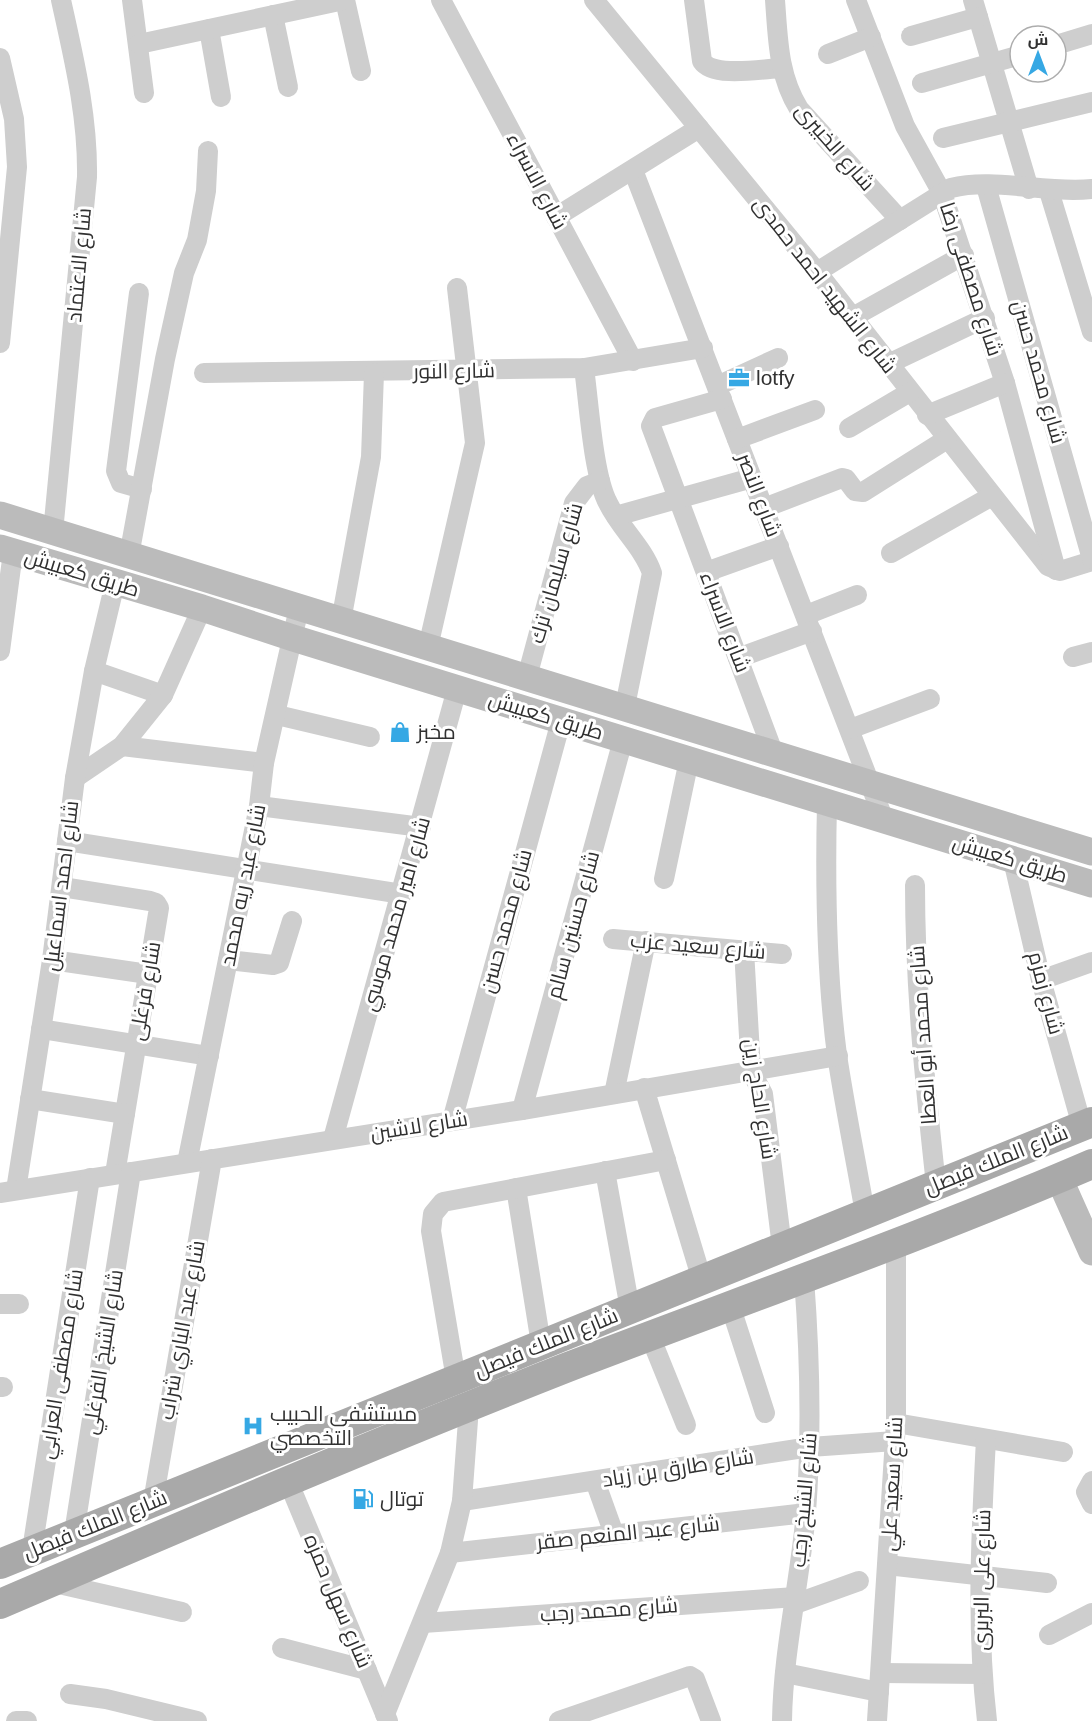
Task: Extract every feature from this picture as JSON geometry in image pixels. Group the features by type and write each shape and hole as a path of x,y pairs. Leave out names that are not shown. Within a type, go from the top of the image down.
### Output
{"main road":[{"name":"شارع الملك فيصل","path":"0,1564 1087,1124"},
{"name":"شارع الملك فيصل","path":"0,1604 288,1481 469,1407 730,1305 896,1246 1092,1164"},
{"path":"217,1476 229,1506"}],"street":[{"name":"شارع الاعتماد","path":"53,532 87,177 88,140 83,101 61,0"},
{"path":"132,0 144,93"},
{"path":"139,44 344,0 361,71"},
{"name":"شارع الاسراء","path":"441,0 633,361"},
{"name":"شارع الشهيد احمد حمدى","path":"594,0 816,272 1048,566 1056,570"},
{"path":"694,0 702,61 706,67 718,71 781,68"},
{"name":"شارع الخبيرى","path":"775,0 781,68 791,95 799,109 900,220"},
{"name":"شارع مصطفى رضا","path":"856,0 905,126 942,193 964,255 1005,383 1056,570"},
{"path":"911,36 976,9 1029,189"},
{"path":"273,15 288,87"},
{"path":"209,29 220,97"},
{"path":"1068,41 1092,34"},
{"path":"828,54 871,37"},
{"path":"922,83 1008,58"},
{"path":"0,343 17,167 14,118 1,63"},
{"path":"944,138 1092,102"},
{"path":"556,217 699,128"},
{"path":"129,556 165,359 184,273 197,240 206,191 208,151"},
{"name":"شارع النصر","path":"633,170 884,820"},
{"path":"816,272 942,193 961,186 1049,190 1092,189"},
{"name":"شارع محمد حسن","path":"986,186 1092,560"},
{"path":"1049,190 1092,332"},
{"path":"851,318 964,255"},
{"path":"428,647 475,443 457,288"},
{"path":"139,293 116,471 121,483 142,489"},
{"path":"888,364 985,318"},
{"name":"شارع النور","path":"204,373 374,373 584,368 703,348"},
{"path":"719,392 778,358"},
{"path":"584,368 600,481 607,502 647,560 652,573 625,706"},
{"path":"341,621 371,457 374,373"},
{"path":"927,415 1005,383"},
{"name":"شارع الاسراء","path":"719,392 655,418 651,426 773,752"},
{"path":"849,428 909,392"},
{"path":"737,439 815,410"},
{"path":"764,508 842,478 846,479 855,491 863,492 947,439"},
{"path":"616,516 752,478"},
{"name":"شارع سليمان ترك","path":"526,677 574,503 587,486 600,481"},
{"path":"891,553 992,496"},
{"name":"طريق كعبيش","path":"0,516 625,706 1092,852"},
{"path":"706,572 779,546"},
{"name":"طريق كعبيش","path":"7,550 202,608 457,689 1092,884"},
{"path":"0,651 7,550"},
{"path":"1056,570 1092,560"},
{"name":"شارع احمد اسماعيل","path":"8,1191 30,1099 52,960 75,778 94,671 115,583"},
{"path":"738,658 809,623 857,595"},
{"path":"75,778 122,746 163,694 202,608"},
{"name":"شارع عبد ريه محمد","path":"187,1163 259,806 264,764 277,715 299,608"},
{"path":"1072,657 1092,652"},
{"path":"94,671 163,694"},
{"name":"شارع امير محمد موسي","path":"333,1139 421,827 457,689"},
{"path":"850,729 930,699"},
{"path":"277,715 370,736"},
{"name":"شارع محمد حسن","path":"452,1120 561,721"},
{"name":"شارع حسنين سالم","path":"522,1110 623,740"},
{"path":"122,746 264,764"},
{"path":"664,879 689,760"},
{"path":"827,803 826,918 838,1056 865,1213"},
{"path":"259,806 421,827"},
{"path":"68,842 402,894"},
{"name":"شارع زمزم","path":"1012,860 1041,980 1087,1124"},
{"name":"شارع محمد أبو العطا","path":"915,885 915,964 920,1044 936,1185"},
{"name":"شارع فرغلى","path":"62,887 150,901 159,905 125,1114 123,1173"},
{"path":"228,960 273,965 279,963 292,921"},
{"name":"شارع سعيد عزب","path":"613,939 782,954"},
{"path":"614,1094 646,941"},
{"name":"شارع الحاج زين","path":"744,950 751,1071 763,1094 782,1247"},
{"path":"52,960 148,974"},
{"path":"1041,980 1092,962"},
{"path":"41,1029 209,1056"},
{"name":"شارع لاشين","path":"8,1191 522,1110 838,1056"},
{"path":"644,1088 702,1280"},
{"path":"30,1099 125,1114"},
{"name":"شارع عبد الباري شراب","path":"153,1502 212,1159"},
{"path":"456,1379 431,1231 433,1214 443,1202 666,1160"},
{"path":"605,1171 630,1309"},
{"name":"شارع الشيخ الفرغلي","path":"74,1533 123,1173"},
{"name":"شارع مصطفى العرابي","path":"32,1550 90,1178"},
{"path":"1059,1178 1092,1252"},
{"path":"516,1188 541,1344"},
{"name":"شارع سعيد علي","path":"877,1721 895,1432 896,1246"},
{"name":"شارع الشيخ رجب","path":"782,1721 785,1673 806,1513 810,1447 811,1382 804,1278"},
{"path":"730,1305 765,1413"},
{"path":"650,1336 686,1425"},
{"path":"387,1718 450,1553 462,1501 469,1407"},
{"name":"شارع طارق بن زياد","path":"462,1501 895,1432 987,1439 1063,1452"},
{"name":"شارع على البربرى","path":"987,1439 978,1574 981,1674 987,1721"},
{"path":"1092,1480 1086,1492 1092,1504"},
{"name":"شارع سهل حمزه","path":"288,1481 387,1718"},
{"path":"595,1481 614,1534"},
{"name":"شارع عبد المنعم صقر","path":"450,1553 806,1513"},
{"path":"887,1565 1047,1583"},
{"name":"شارع محمد رجب","path":"423,1623 795,1600 859,1581"},
{"path":"50,1582 182,1612"},
{"path":"1049,1635 1092,1613"},
{"path":"282,1648 367,1670"},
{"path":"785,1673 880,1682 981,1674"},
{"path":"559,1721 602,1714 690,1676 695,1679 711,1721"},
{"path":"70,1694 106,1699 197,1721"}],"place":[{"name":"lotfy","path":"739,378"},
{"name":"مخبز","path":"400,732"},
{"name":"مستشفى الحبيب التخصصي","path":"253,1426"},
{"name":"توتال","path":"363,1499"}]}
